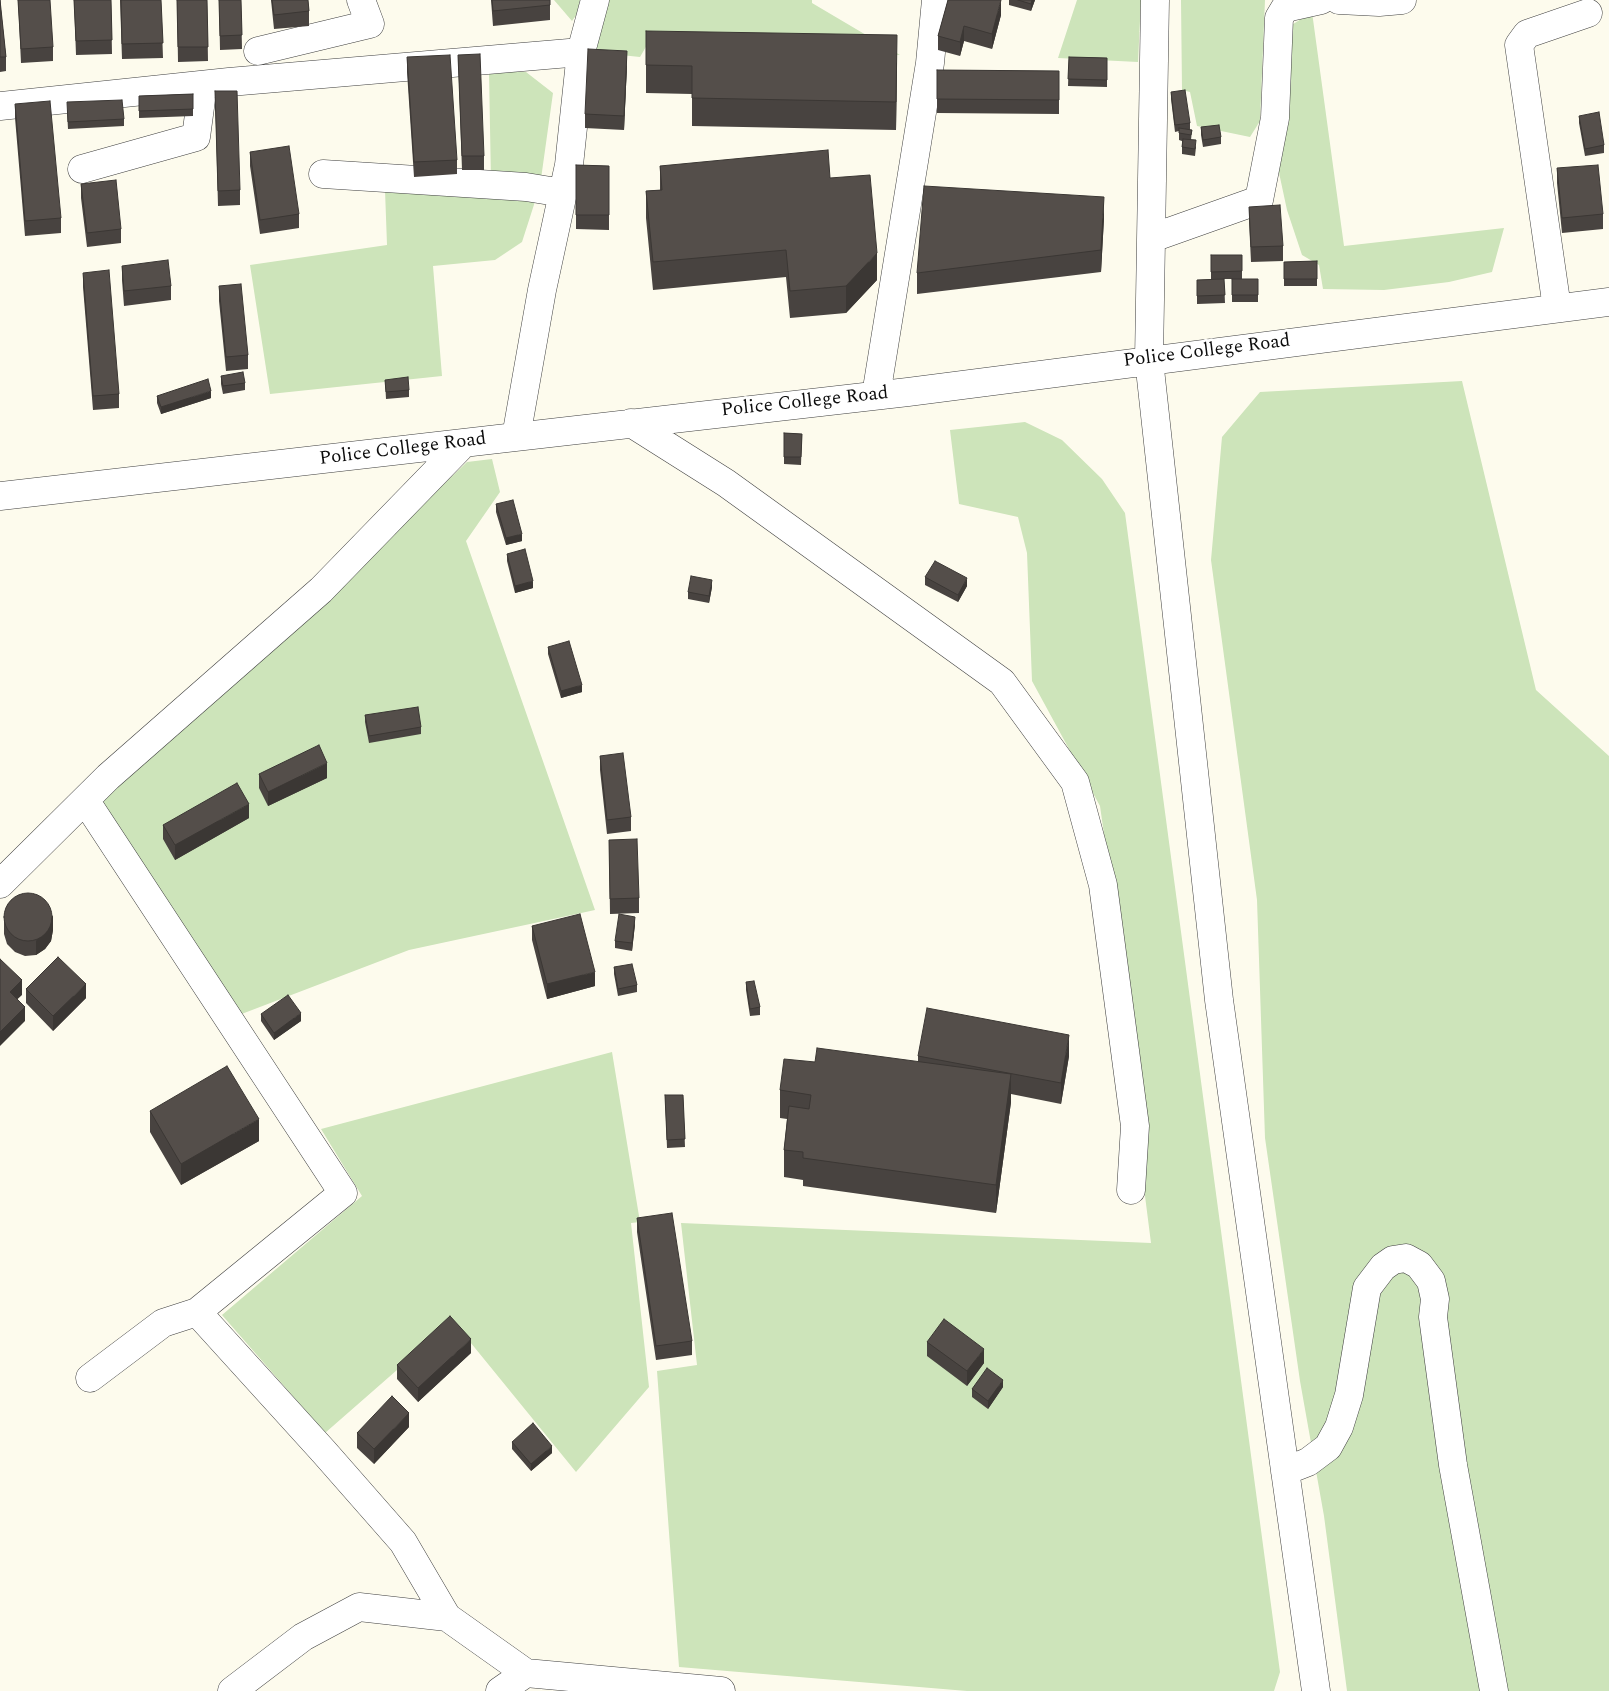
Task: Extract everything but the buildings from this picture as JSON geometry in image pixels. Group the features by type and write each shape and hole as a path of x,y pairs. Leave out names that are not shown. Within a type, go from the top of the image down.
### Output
{"street":[{"path":"258,51 370,24 361,0"},
{"path":"516,437 569,165 581,52 595,0"},
{"path":"876,395 927,82 936,0"},
{"path":"1155,0 1149,360 1219,1000 1316,1691"},
{"path":"1152,238 1259,200 1275,118 1279,18 1285,8 1321,0"},
{"path":"1339,0 1387,1"},
{"path":"1557,308 1519,46 1528,34 1588,13"},
{"path":"0,106 203,85 581,52"},
{"path":"82,169 196,137 203,85"},
{"path":"323,174 526,187 563,193"},
{"name":"Police College Road","path":"0,496 876,395 1609,302"},
{"path":"631,423 726,483 1002,682 1075,782 1103,885 1135,1126 1130,1190"},
{"path":"0,884 108,777 322,590 464,443"},
{"path":"85,800 343,1193 196,1312 163,1323 90,1378"},
{"path":"1285,1471 1308,1462 1328,1447 1339,1427 1349,1395 1367,1288 1383,1267 1393,1260 1406,1258 1419,1265 1431,1280 1435,1299 1433,1317 1453,1465 1494,1691"},
{"path":"196,1312 403,1542 447,1617 526,1673 722,1691"},
{"path":"232,1691 303,1637 358,1607 447,1617"},
{"path":"500,1691 526,1673"}],"green space":[{"path":"554,0 580,0 577,14 572,21"},
{"path":"604,0 812,0 812,3 900,55 647,45 640,57 592,52"},
{"path":"1077,0 1141,0 1138,62 1058,58"},
{"path":"1181,0 1265,0 1260,121 1250,137 1197,126 1190,92 1182,90"},
{"path":"1312,12 1344,246 1504,228 1492,272 1449,282 1384,290 1323,289 1319,265 1302,255 1287,210 1275,154 1287,28"},
{"path":"489,72 526,72 553,93 540,186 522,242 495,260 433,266 442,376 270,394 250,265 387,245 385,190 491,182"},
{"path":"1462,381 1536,690 1609,756 1609,1691 1347,1691 1324,1516 1300,1381 1265,1138 1257,900 1211,560 1222,437 1260,392"},
{"path":"1025,422 1062,440 1102,479 1125,513 1280,1672 1274,1691 967,1691 679,1667 657,1371 697,1365 681,1223 1151,1243 1145,1196 1140,1086 1100,806 1032,681 1027,553 1018,517 959,504 950,430"},
{"path":"492,459 500,492 466,541 595,910 409,950 239,1015 99,798 324,599 467,462"},
{"path":"612,1052 640,1222 631,1223 649,1387 576,1472 453,1321 325,1433 222,1315 362,1196 321,1129"}]}
